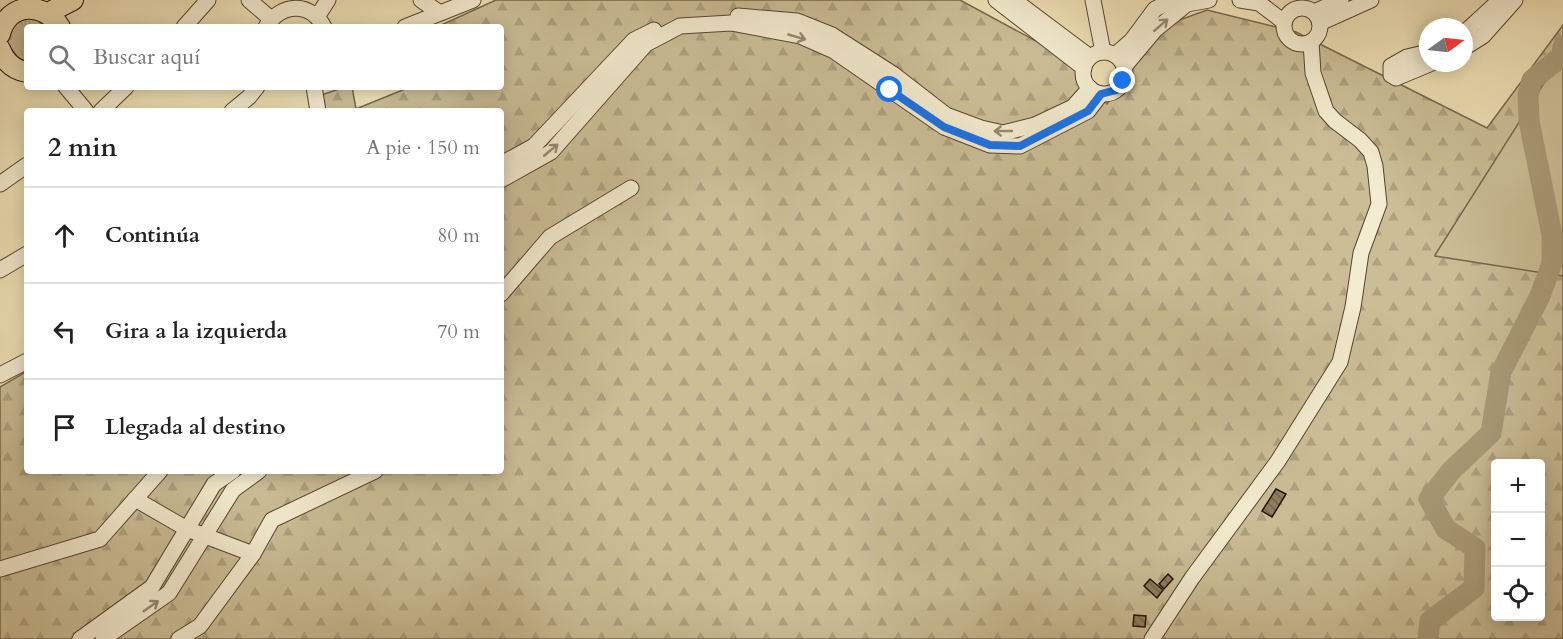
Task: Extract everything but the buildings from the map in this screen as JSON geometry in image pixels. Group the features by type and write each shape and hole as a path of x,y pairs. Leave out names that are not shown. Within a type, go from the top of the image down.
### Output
{"main road":[{"path":"0,30 13,14 31,8 56,22 70,2"}],"street":[{"path":"187,24 208,0"},
{"path":"249,0 269,23 279,12 299,8 309,11 321,22 328,0"},
{"path":"421,0 440,13"},
{"path":"412,24 473,0"},
{"path":"996,0 1103,60"},
{"path":"504,178 551,152 605,83 634,40 668,22 720,14 797,21 829,41 893,74 927,108 981,128 1003,133 1035,125 1073,107 1096,91 1112,92 1120,86 1125,74 1016,0"},
{"path":"1093,0 1103,60"},
{"path":"1096,91 1083,75 1132,40 1155,9 1173,0"},
{"path":"1103,60 1155,30 1187,4 1209,0"},
{"path":"1240,0 1259,3 1284,22"},
{"path":"1280,0 1296,9 1308,9 1317,17 1319,34 1311,42 1299,45 1288,39 1285,34 1286,16 1296,9"},
{"path":"1317,17 1341,0"},
{"path":"1317,17 1371,0"},
{"path":"1473,25 1500,0"},
{"path":"1473,42 1483,36 1515,0"},
{"path":"1152,639 1192,578 1278,461 1340,362 1353,307 1361,253 1379,204 1376,166 1371,153 1360,140 1335,122 1326,111 1313,73 1311,42"},
{"path":"1419,54 1407,57 1391,66 1391,75 1396,78 1419,68"},
{"path":"504,162 534,146 605,83"},
{"path":"68,90 84,108"},
{"path":"104,108 123,90"},
{"path":"236,108 255,90"},
{"path":"314,90 318,108"},
{"path":"0,184 24,167"},
{"path":"504,291 550,237 631,188"},
{"path":"0,270 24,256"},
{"path":"0,375 24,363"},
{"path":"0,569 100,539 156,474"},
{"path":"80,639 152,587 214,484 229,474"},
{"path":"103,639 169,593 233,490 255,474"},
{"path":"179,639 200,626 253,554 272,520 369,474"},
{"path":"135,499 187,529 253,554"}],"green space":[{"path":"496,0 960,0 1073,61 1107,104 1157,28 1207,10 1296,32 1487,128 1563,25 1563,639 0,639 0,387 24,373 24,474 504,474 504,108 358,108 403,90 504,90 504,24 444,24"},
{"path":"34,16 41,24 24,24 24,62 14,52 7,40 12,21"},
{"path":"1563,53 1563,276 1435,256 1435,255"},
{"path":"336,90 353,90 356,108 317,108 318,96"}],"waterway":[{"path":"1428,639 1430,621 1474,588 1475,548 1446,529 1429,499 1451,471 1491,433 1501,372 1540,296 1552,263 1552,235 1529,121 1528,95 1532,80 1562,56 1563,47"}],"route":[{"path":"890,90 944,127 990,145 1020,146 1088,111 1101,94 1116,90 1123,81"}]}
